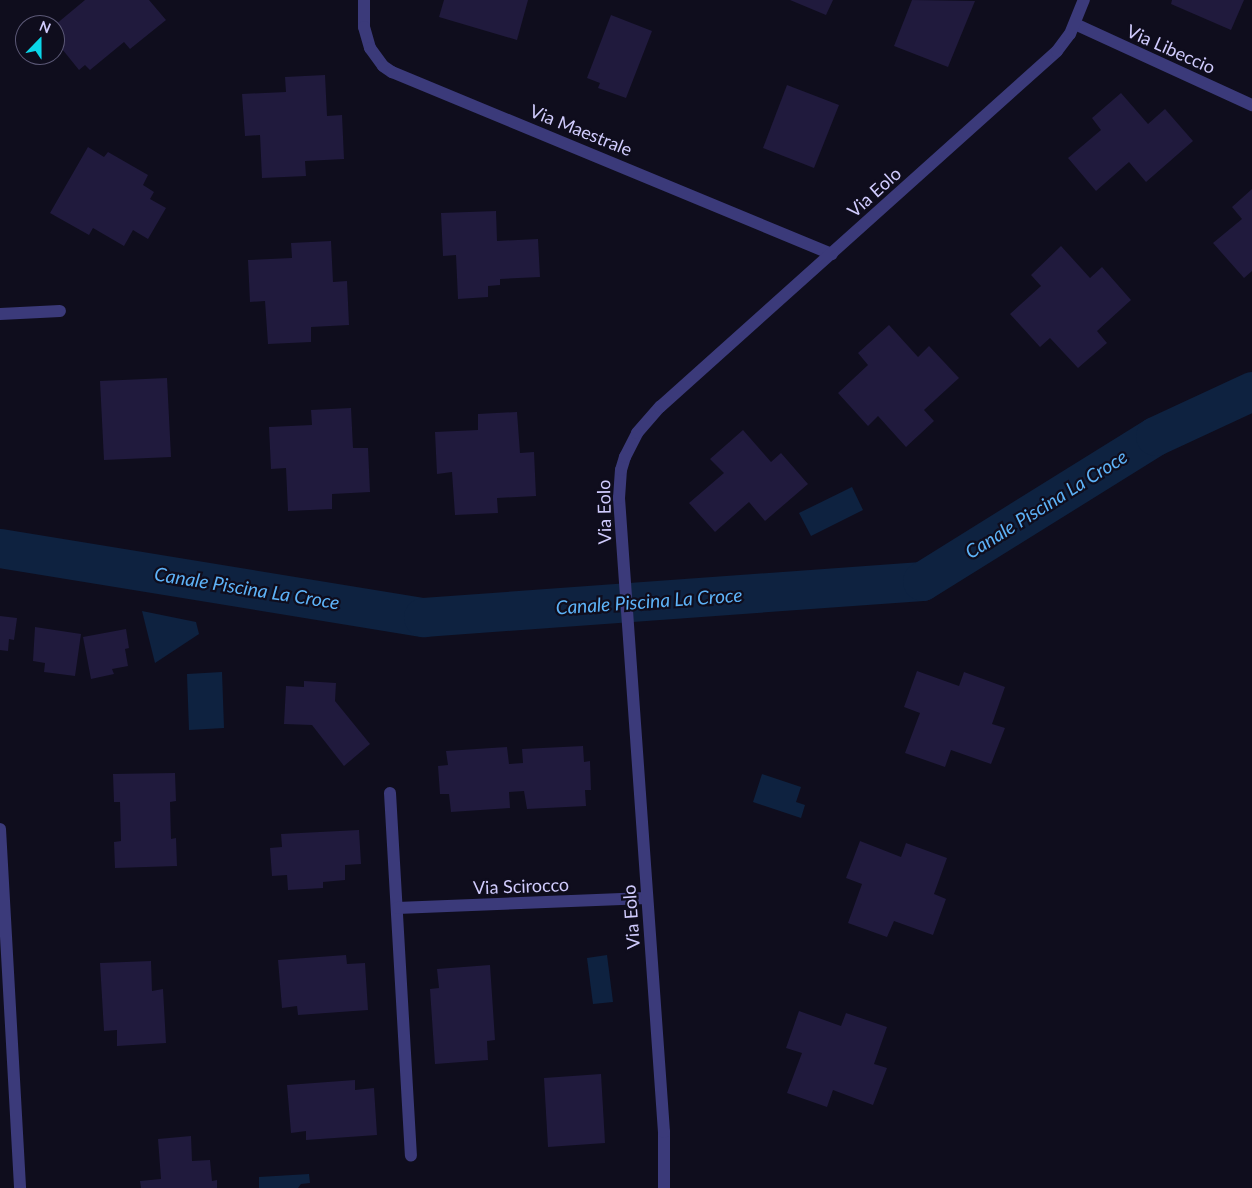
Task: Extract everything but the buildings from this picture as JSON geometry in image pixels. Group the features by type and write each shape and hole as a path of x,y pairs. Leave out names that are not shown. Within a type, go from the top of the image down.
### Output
{"street":[{"name":"Via Maestrale","path":"364,0 364,27 370,48 383,66 392,72 832,254"},
{"name":"Via Eolo","path":"664,1188 664,1132 624,572 620,484 625,457 637,433 660,407 1057,51 1075,24 1084,0"},
{"name":"Via Libeccio","path":"1075,24 1252,105"},
{"path":"0,314 60,311"},
{"path":"390,793 411,1155"},
{"path":"0,829 20,1188"},
{"name":"Via Scirocco","path":"397,908 647,898"}],"water":[{"path":"852,487 863,510 811,536 799,513"},
{"path":"142,611 196,622 199,634 155,663"},
{"path":"222,672 224,728 189,730 187,674"},
{"path":"762,774 801,787 796,802 805,805 801,818 753,802"},
{"path":"607,955 613,1002 593,1004 587,958"},
{"path":"309,1174 310,1183 301,1184 298,1188 259,1188 259,1177"}],"waterway":[{"name":"Canale Piscina La Croce","path":"0,548 423,617 922,581 1155,436 1252,391"}]}
